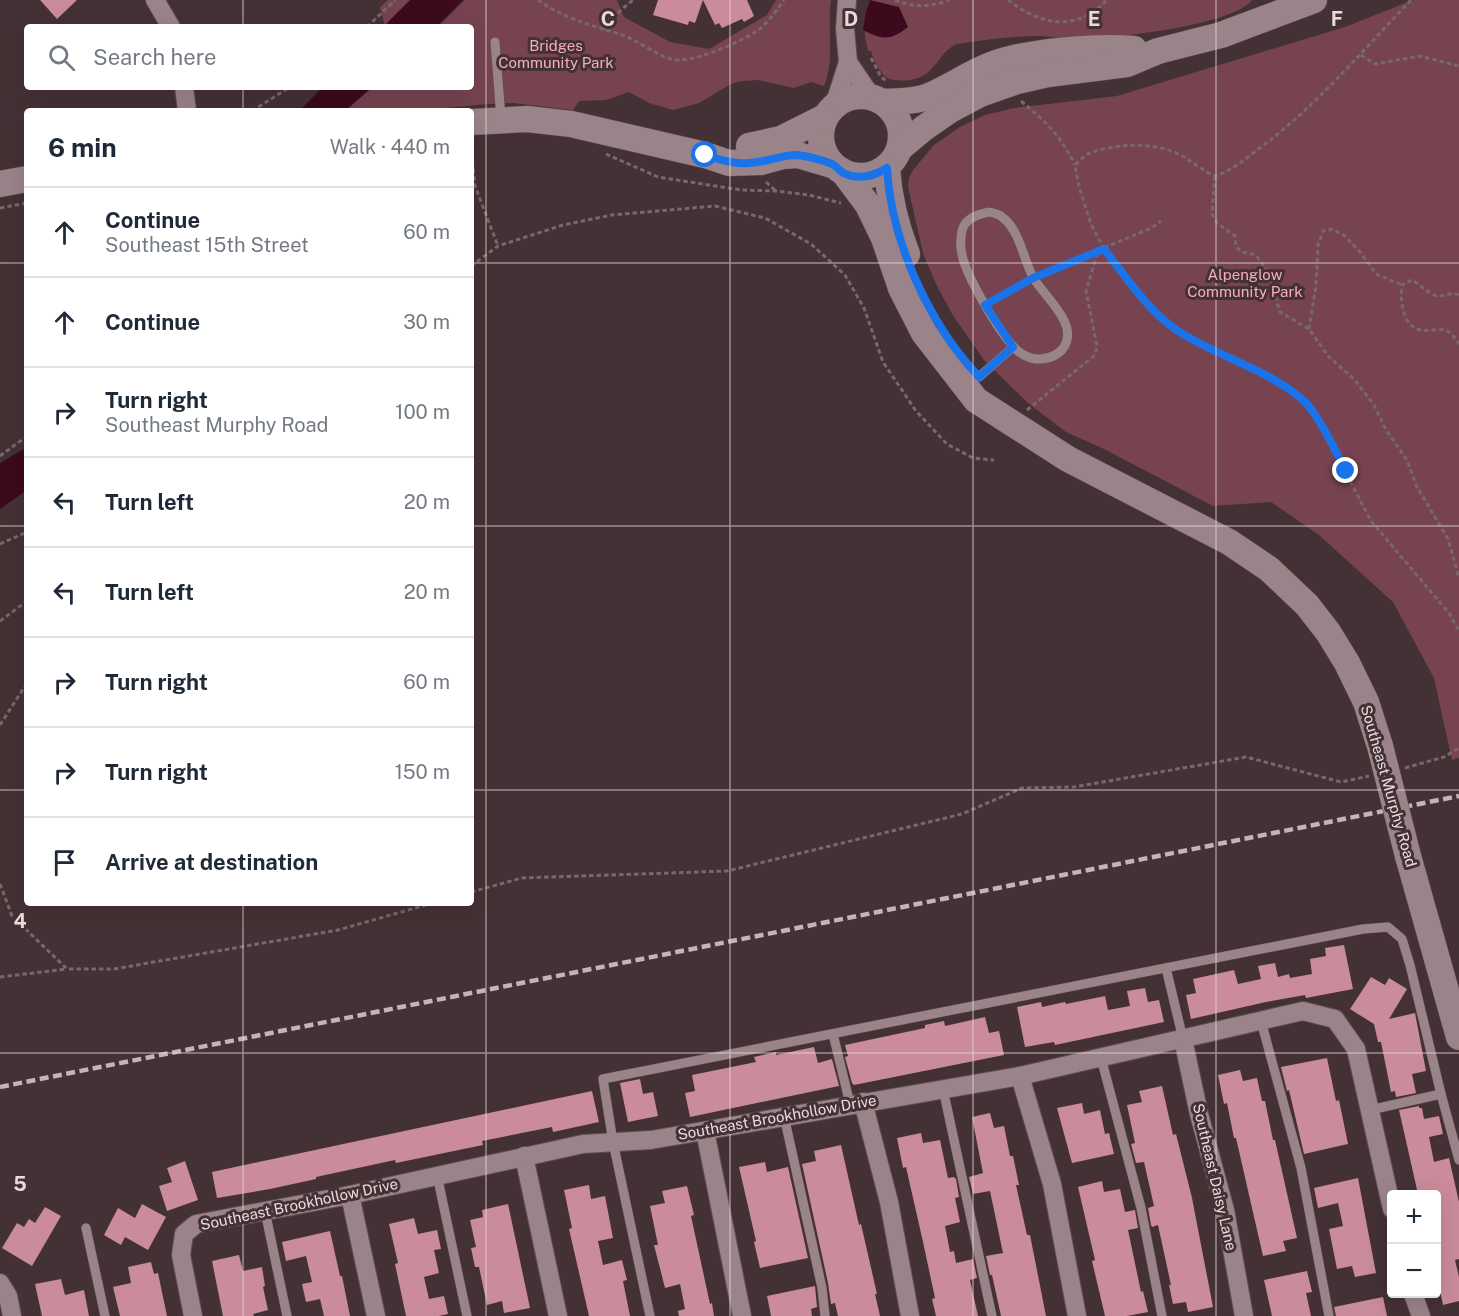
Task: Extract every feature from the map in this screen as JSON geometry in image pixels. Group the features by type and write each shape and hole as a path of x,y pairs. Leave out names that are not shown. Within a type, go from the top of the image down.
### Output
{"main road":[{"path":"474,122 527,119 571,124 705,155 729,163 761,162 783,156 798,155 855,176 866,177 877,174 924,128 950,110 980,94 1017,81 1048,74 1127,64 1158,51 1221,35 1314,0"},
{"path":"705,155 781,139 830,112 845,99 858,95 881,94 916,99 928,96 994,64 1026,55 1123,48 1158,51"},
{"path":"881,94 900,122 902,135 894,158"},
{"path":"830,112 821,129 821,142 825,154 838,169"},
{"name":"Southeast Murphy Road","path":"894,158 888,193 898,232 916,279 939,323 963,360 992,391 1013,424"},
{"name":"Southeast Murphy Road","path":"838,169 868,205 884,238 902,288 924,333 976,400 1068,459 1154,501 1229,542 1269,569 1307,605 1333,640 1366,702 1380,746 1459,1037"},
{"path":"0,184 24,180"}],"street":[{"path":"155,0 169,24"},
{"path":"830,112 849,62 845,29 847,0"},
{"path":"849,62 881,94"},
{"path":"184,90 187,108"},
{"name":"Southeast Brookhollow Drive","path":"193,1316 181,1255 184,1233 195,1224 350,1195 583,1144 651,1140 1020,1076 1303,1011 1335,1019 1356,1049 1370,1110"},
{"name":"Southeast Daisy Lane","path":"1184,1039 1199,1114 1225,1210 1244,1316"},
{"path":"1020,1076 1052,1184 1077,1316"},
{"path":"856,1103 889,1202 910,1316"},
{"path":"1370,1110 1388,1190"},
{"path":"705,1131 742,1316"},
{"path":"524,1156 558,1316"},
{"path":"350,1195 376,1316"},
{"path":"0,1283 8,1296 12,1316"},
{"path":"1415,1298 1421,1316"}],"lane":[{"path":"495,42 501,120"},
{"path":"989,212 1002,216 1013,230 1033,278 1061,315 1068,329 1069,340 1062,351 1052,357 1038,359 1026,356 1013,347 985,305 962,256 961,239 965,224 975,216 989,212"},
{"path":"979,377 1013,347"},
{"path":"650,1316 613,1142 603,1079 1363,929 1388,927 1402,939 1459,1160"},
{"path":"1166,968 1184,1039"},
{"path":"1261,1021 1301,1168 1329,1316"},
{"path":"834,1034 856,1103"},
{"path":"1101,1058 1141,1208 1162,1316"},
{"path":"943,1089 992,1316"},
{"path":"1370,1110 1441,1094"},
{"path":"784,1116 822,1288 825,1316"},
{"path":"437,1176 466,1316"},
{"path":"265,1211 287,1316"},
{"path":"86,1228 105,1316"}],"path":[{"path":"370,24 395,0"},
{"path":"538,0 547,7 630,39 674,60 691,59 757,31 769,20 784,0"},
{"path":"603,30 633,0"},
{"path":"895,0 906,5 923,7 949,0"},
{"path":"1008,0 1028,13 1057,23 1081,18 1102,7 1106,0"},
{"path":"1075,165 1088,154 1105,149 1138,145 1174,152 1215,176 1231,169 1281,133 1361,55 1411,0"},
{"path":"1361,55 1375,64 1420,56 1459,66"},
{"path":"871,58 881,77 881,94"},
{"path":"257,108 285,90"},
{"path":"1020,101 1044,119 1064,143 1075,165 1083,202 1091,224 1104,249 1154,311 1177,330 1267,375 1305,402 1335,450 1371,521 1449,613 1459,631"},
{"path":"600,152 658,177 741,190 809,195 844,204"},
{"path":"1215,176 1212,214 1217,223 1235,236 1236,248 1256,255 1268,272 1280,312 1308,329 1329,357 1355,380 1374,405 1386,430 1407,460 1417,487 1448,539 1459,578"},
{"path":"474,188 498,246"},
{"path":"0,208 24,204"},
{"path":"474,264 498,246 563,225 612,215 715,206 765,218 811,244 845,274 864,308 883,362 923,420 947,444 973,458 994,460"},
{"path":"985,305 1033,278 1104,249 1151,228 1161,221"},
{"path":"1308,329 1316,286 1318,244 1323,231 1332,228 1345,236 1376,274 1402,285 1412,280 1433,295 1454,293 1459,295"},
{"path":"1402,285 1405,316 1412,327 1418,330 1444,330 1454,336 1459,344"},
{"path":"0,456 24,438"},
{"path":"0,543 24,533"},
{"path":"0,621 24,603"},
{"path":"0,725 24,688"},
{"path":"474,891 522,878 727,871 962,814 1022,788 1074,787 1246,757 1341,782"},
{"path":"0,884 12,916 67,969"},
{"path":"0,977 67,969 114,969 338,930 422,906"}],"green space":[{"path":"388,0 436,0 391,24 384,24 380,7"},
{"name":"Bridges Community Park","path":"465,0 617,0 624,17 670,42 709,49 767,15 776,0 831,0 830,55 824,86 811,82 794,88 759,80 742,81 731,84 699,103 673,110 649,103 629,92 606,100 579,101 573,110 513,103 445,108 349,108 368,90 474,90 474,24 441,24"},
{"path":"870,0 1252,0 1219,18 1165,30 1084,39 1029,36 957,44 950,48 925,74 918,78 900,81 885,77 876,65 871,51 868,51 864,25"},
{"name":"Alpenglow Community Park","path":"1413,0 1459,0 1459,758 1452,760 1434,678 1393,602 1319,535 1271,502 1213,506 1104,449 1066,432 1028,403 984,360 952,314 923,253 908,187 913,170 934,145 960,127 985,115 1014,108 1117,96 1345,27"}],"shaded area":[{"path":"410,0 463,0 439,24 386,24"},
{"path":"870,0 899,7 908,27 886,38 863,30"},
{"path":"320,90 369,90 348,108 302,108"},
{"path":"24,449 24,492 0,509 0,463"}],"building":[{"path":"40,0 77,0 57,19"},
{"path":"658,0 703,0 695,23 689,21 688,25 653,15"},
{"path":"703,0 747,0 754,16 744,22 742,19 722,28 719,23 715,25"},
{"path":"1344,945 1353,989 1306,998 1305,995 1266,1002 1191,1019 1186,995 1196,993 1193,979 1234,970 1238,984 1261,979 1258,966 1275,963 1278,977 1289,974 1290,978 1312,974 1310,959 1326,956 1325,948"},
{"path":"1371,977 1385,985 1389,978 1407,989 1389,1019 1415,1013 1426,1071 1412,1074 1416,1093 1396,1097 1395,1091 1391,1092 1381,1042 1378,1042 1374,1024 1350,1009"},
{"path":"1145,988 1148,1002 1159,1000 1164,1022 1055,1045 1054,1042 1025,1047 1017,1007 1041,1002 1042,1007 1065,1002 1066,1004 1105,996 1108,1010 1130,1006 1127,991"},
{"path":"985,1017 989,1033 999,1031 1004,1055 854,1085 852,1083 845,1057 848,1056 845,1045 925,1028 925,1025 944,1021 945,1026"},
{"path":"814,1047 818,1063 832,1059 839,1086 690,1117 685,1093 695,1091 692,1075 756,1062 754,1057"},
{"path":"1327,1058 1348,1144 1304,1154 1289,1090 1287,1091 1281,1067"},
{"path":"1240,1070 1243,1081 1257,1078 1262,1101 1265,1101 1297,1238 1283,1241 1286,1251 1263,1256 1236,1138 1234,1138 1227,1103 1224,1104 1218,1075"},
{"path":"640,1079 643,1094 653,1092 658,1116 628,1122 620,1083"},
{"path":"1162,1086 1173,1135 1176,1134 1192,1198 1213,1307 1188,1312 1186,1302 1173,1304 1158,1225 1152,1227 1151,1225 1148,1208 1154,1206 1144,1162 1136,1163 1131,1144 1135,1143 1127,1105 1142,1102 1139,1091"},
{"path":"592,1091 599,1122 553,1132 552,1127 482,1141 483,1145 396,1163 395,1160 270,1189 217,1198 212,1172"},
{"path":"1082,1103 1084,1114 1100,1110 1105,1134 1109,1133 1114,1154 1072,1163 1057,1108"},
{"path":"1419,1106 1422,1108 1424,1119 1439,1116 1443,1134 1429,1137 1434,1162 1449,1158 1459,1202 1459,1259 1455,1260 1459,1277 1459,1301 1443,1305 1441,1295 1441,1190 1417,1190 1399,1110"},
{"path":"990,1113 994,1128 1004,1126 1010,1156 1013,1156 1019,1185 1016,1185 1027,1235 1030,1235 1046,1316 1001,1316 986,1256 1003,1253 990,1191 973,1194 969,1177 983,1173 972,1117"},
{"path":"921,1133 923,1143 940,1140 948,1178 956,1179 959,1197 955,1198 960,1222 945,1226 950,1252 954,1251 956,1263 973,1259 977,1278 970,1280 978,1316 936,1316 932,1299 935,1298 923,1242 897,1138"},
{"path":"841,1145 877,1294 875,1294 880,1316 838,1316 835,1303 831,1304 802,1164 816,1161 814,1151"},
{"path":"185,1161 198,1200 167,1211 159,1186 172,1182 167,1168"},
{"path":"765,1162 767,1172 788,1167 808,1258 760,1268 739,1167"},
{"path":"1358,1178 1376,1273 1355,1277 1352,1266 1337,1269 1329,1229 1343,1226 1338,1203 1318,1208 1314,1188"},
{"path":"1102,1181 1104,1192 1120,1189 1125,1212 1135,1210 1138,1228 1128,1230 1141,1292 1143,1291 1148,1312 1127,1316 1105,1316 1078,1187"},
{"path":"589,1185 591,1199 605,1196 613,1238 598,1241 603,1265 622,1260 627,1280 623,1281 630,1316 589,1316 569,1229 572,1228 564,1190"},
{"path":"687,1186 694,1215 691,1216 714,1316 679,1316 678,1311 685,1309 680,1284 665,1288 654,1245 658,1245 650,1206 665,1203 662,1191"},
{"path":"142,1204 166,1217 148,1250 125,1237 121,1245 104,1235 118,1208 135,1218"},
{"path":"508,1204 530,1308 504,1313 502,1301 487,1305 479,1267 475,1267 471,1248 476,1247 470,1220 483,1217 482,1210"},
{"path":"45,1207 61,1216 32,1266 2,1248 17,1223 24,1227 29,1219 35,1223"},
{"path":"414,1218 418,1234 437,1230 441,1249 434,1250 439,1273 424,1277 429,1299 444,1296 448,1314 406,1316 389,1224"},
{"path":"330,1231 350,1316 324,1316 320,1299 306,1302 302,1284 312,1282 306,1256 286,1261 282,1242"},
{"path":"239,1255 243,1271 262,1267 268,1310 253,1314 254,1316 223,1316 212,1261"},
{"path":"151,1262 154,1274 158,1273 167,1316 120,1316 113,1287 131,1283 128,1267"},
{"path":"1307,1271 1312,1292 1306,1293 1311,1316 1272,1316 1264,1280"},
{"path":"61,1279 65,1295 84,1290 89,1316 42,1316 35,1284"},
{"path":"815,1286 817,1307 811,1309 812,1316 771,1316 767,1296"},
{"path":"1383,1297 1387,1316 1336,1316 1334,1307"}],"railway":[{"path":"0,1087 1459,796"}],"route":[{"path":"705,155 729,163 761,162 783,156 798,155 832,165 844,173 866,177 887,168 888,193 898,232 916,279 939,323 963,360 979,377 1013,347 985,305 1033,278 1104,249 1154,311 1177,330 1276,381 1305,402 1346,471"}]}
